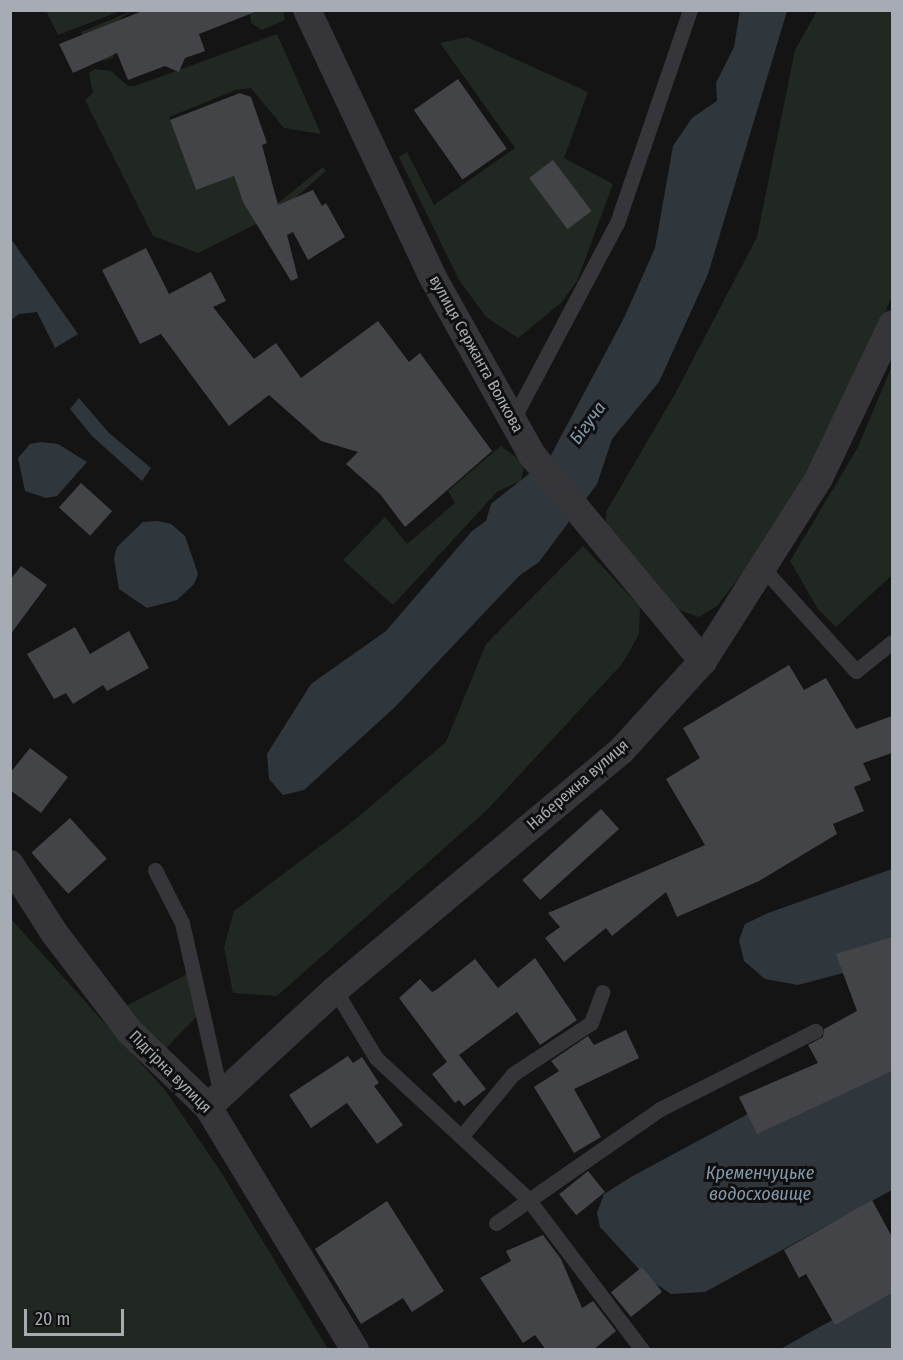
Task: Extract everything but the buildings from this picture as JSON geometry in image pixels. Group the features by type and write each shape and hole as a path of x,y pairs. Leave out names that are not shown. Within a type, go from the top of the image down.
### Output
{"street":[{"name":"вулиця Сержанта Волкова","path":"307,10 432,276 532,455 702,661"},
{"name":"Набережна вулиця","path":"215,1100 335,990 621,751 702,661 819,478 892,325"},
{"name":"Підгірна вулиця","path":"10,864 55,934 130,1032 215,1100 355,1350"}],"lane":[{"path":"512,421 616,224 690,10"},
{"path":"762,567 856,671 892,642"},
{"path":"155,870 182,922 215,1100"},
{"path":"335,990 376,1058 528,1199 642,1350"},
{"path":"461,1137 513,1074 591,1023 602,992"},
{"path":"496,1223 660,1109 815,1031"}],"shaded area":[{"path":"46,11 120,11 58,35"},
{"path":"132,11 117,21 113,58 98,62 81,32"},
{"path":"250,11 283,11 285,20 262,30 251,23"},
{"path":"817,11 892,11 892,296 837,423 750,564 717,606 699,617 665,605 606,539 606,512 675,394 757,237 795,50"},
{"path":"277,34 321,134 284,128 251,88 236,90 169,117 196,190 234,176 241,197 271,185 278,203 323,167 326,171 278,213 198,253 153,236 85,100 93,93 89,73 95,69 111,71 128,86 135,86"},
{"path":"467,37 588,92 564,158 613,184 577,281 562,302 518,338 486,317 459,280 399,157 407,152 434,205 515,148 440,43"},
{"path":"892,366 892,575 836,627 818,609 790,561 857,449"},
{"path":"501,446 525,464 521,480 497,492 393,605 343,560 385,517 407,544 455,503 448,491"},
{"path":"583,546 640,607 639,634 622,664 486,811 277,996 233,993 224,947 234,911 351,823 446,742 486,644"},
{"path":"10,918 165,1090 221,1172 328,1349 11,1349"},
{"path":"193,971 201,1012 148,1067 109,1015"}],"water":[{"name":"Бігуча","path":"740,11 787,11 708,274 659,382 612,439 597,484 539,562 520,575 395,707 304,790 283,795 269,779 267,754 311,684 386,631 472,531 486,521 491,504 550,457 624,318 655,248 673,146 692,118 717,101 716,83 734,47"},
{"path":"11,239 78,334 55,348 37,312 19,314 11,320"},
{"path":"79,398 109,433 151,468 142,481 92,436 70,409"},
{"path":"41,442 58,444 87,462 57,496 46,498 25,491 18,458 30,444"},
{"path":"157,521 171,524 185,536 198,574 194,584 177,600 147,608 119,589 114,558 117,547 143,522"},
{"path":"892,869 892,960 798,985 765,979 744,961 739,940 745,924 768,913"},
{"name":"Кременчуцьке водосховище","path":"892,1036 892,1190 705,1292 671,1294 647,1278 600,1227 597,1213 604,1194 631,1177"},
{"path":"892,1288 892,1349 779,1350 814,1330"}]}
